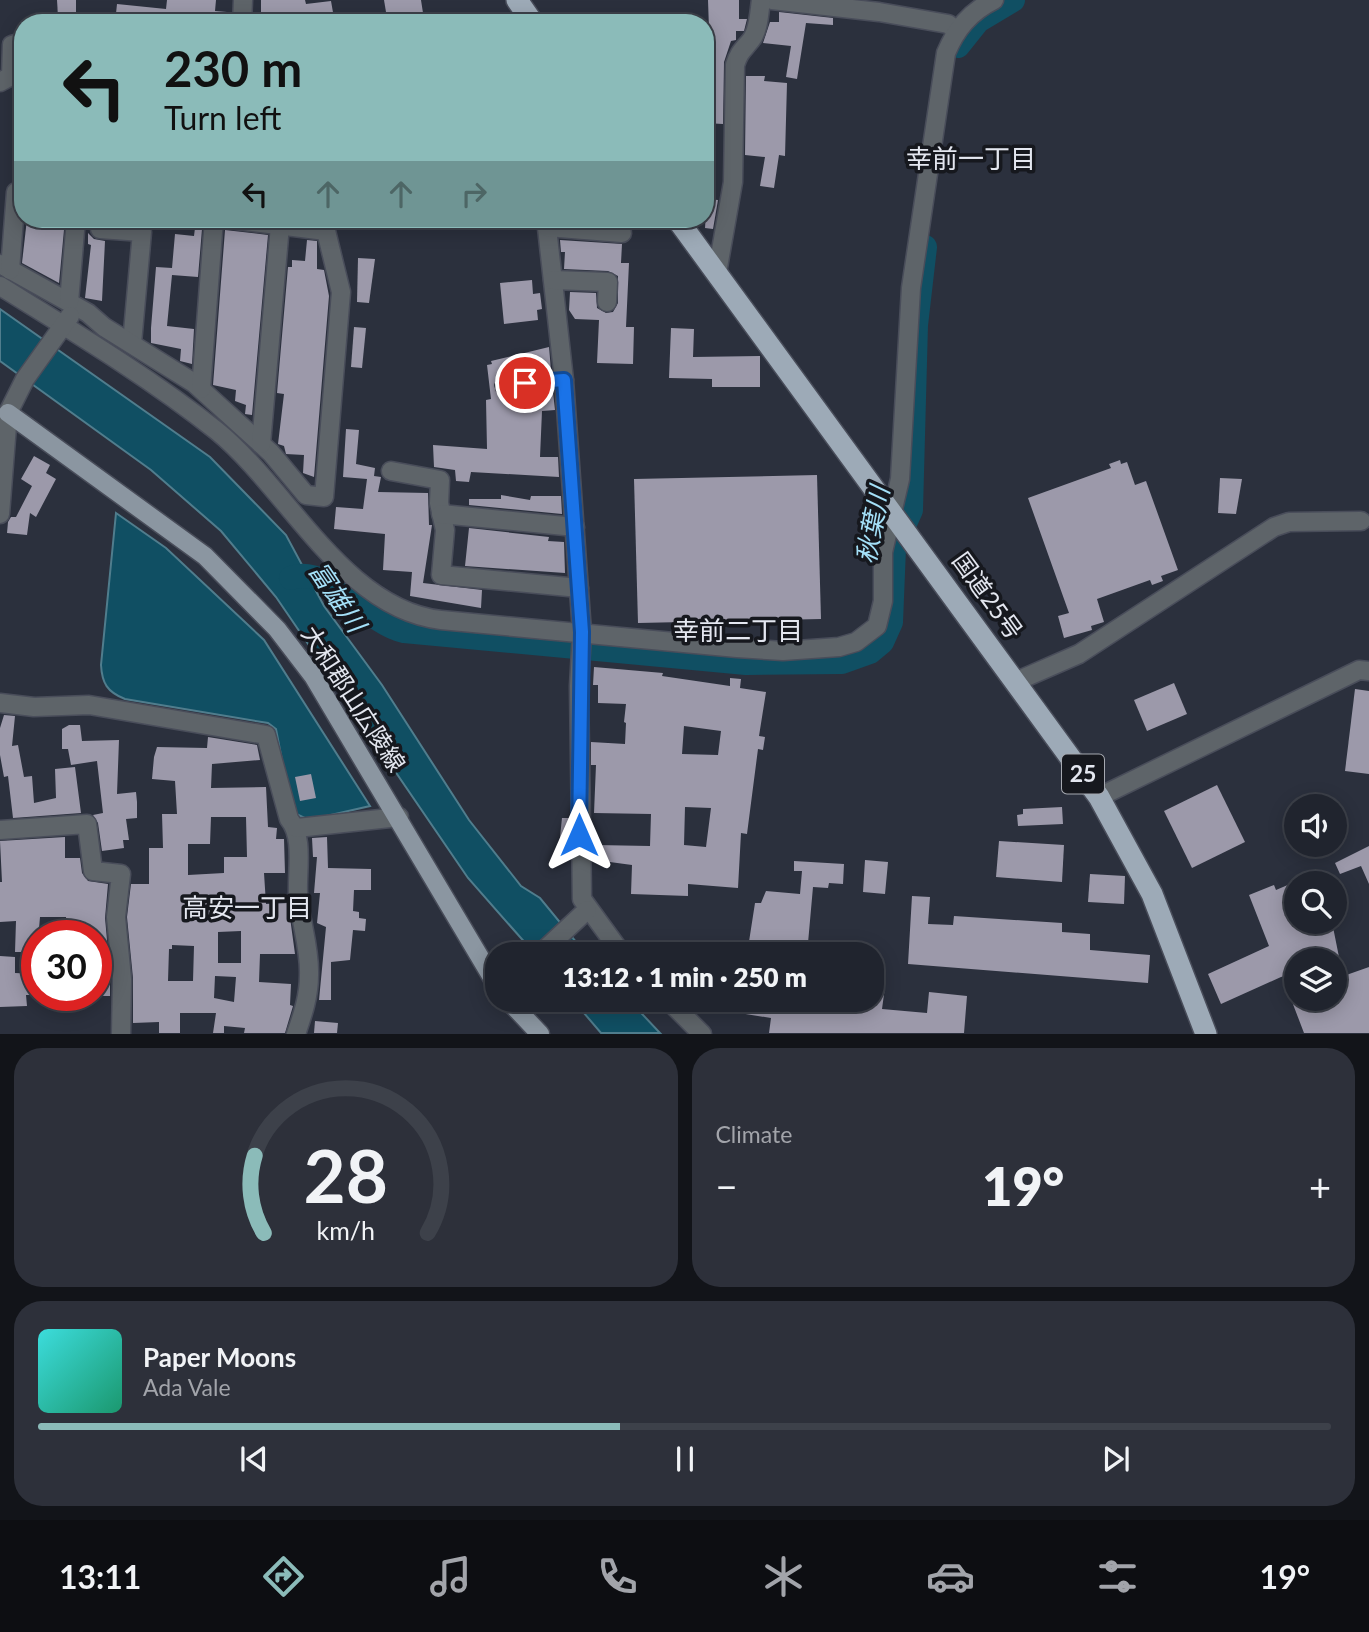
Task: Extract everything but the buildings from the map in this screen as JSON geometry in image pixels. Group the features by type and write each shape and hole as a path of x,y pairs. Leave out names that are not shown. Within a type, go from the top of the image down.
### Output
{"highway":[{"name":"国道25号","path":"684,228 1017,681 1099,797 1152,894 1206,1034"}],"main road":[{"name":"大和郡山広陵線","path":"4,410 205,556 277,629 313,676 485,965"},
{"path":"519,1012 540,1034"}],"street":[{"path":"717,273 733,182 735,65 742,47 751,40 757,27 761,0"},
{"path":"772,0 879,12 948,24 956,30"},
{"path":"0,286 61,328 158,386 221,434 252,464 346,568 393,607 428,618 582,632 783,650 839,647 856,642 877,625 883,601 883,552 896,516 900,479 909,311 943,69 956,30 994,0"},
{"path":"0,82 11,76 14,45"},
{"path":"13,191 5,267 72,304 201,389 261,444 306,495 324,496 341,292 326,231 302,228"},
{"path":"0,514 4,410 61,328 72,304 76,228"},
{"path":"100,228 142,232 132,343"},
{"path":"201,389 213,228"},
{"path":"261,444 279,228"},
{"path":"548,228 564,380 582,632 580,889 587,910 612,942"},
{"path":"584,228 622,233"},
{"path":"553,280 608,282 607,302"},
{"path":"505,385 564,380"},
{"path":"391,471 440,480 441,514 445,530 441,575 579,589"},
{"path":"441,514 575,527"},
{"path":"1017,681 1079,654 1274,527 1289,522 1361,521"},
{"path":"1099,797 1359,670 1369,671"},
{"path":"0,703 34,707 89,705 266,736 289,819 297,828 298,897 309,976 306,1007 296,1034"},
{"path":"297,828 399,817"},
{"path":"0,830 86,824 93,871 121,874 116,917 122,979 121,1034"},
{"path":"553,942 587,910"},
{"path":"680,1012 702,1034"}],"water":[{"path":"0,309 210,457 286,535 324,606 382,685 469,820 521,886 540,898 576,942 524,942 468,878 276,597 221,531 151,470 0,361"},
{"path":"116,513 166,548 264,640 370,806 309,820 292,812 276,729 268,723 125,699 110,690 104,682 101,665"},
{"path":"583,1012 640,1012 660,1033 601,1033"}],"waterway":[{"name":"秋葉川","path":"958,46 978,21 1013,0"},
{"name":"秋葉川","path":"291,578 305,576 319,579 389,626 404,631 746,663 842,662 870,652 882,642 891,622 894,548 911,510 916,325 925,247"}],"district":[{"name":"幸前一丁目","path":"971,159"},
{"name":"幸前二丁目","path":"738,631"},
{"name":"高安一丁目","path":"247,908"}],"route":[{"path":"525,383 564,380 582,632 579,686 579,835"}],"water label":[{"name":"富雄川","path":"337,597"}]}
